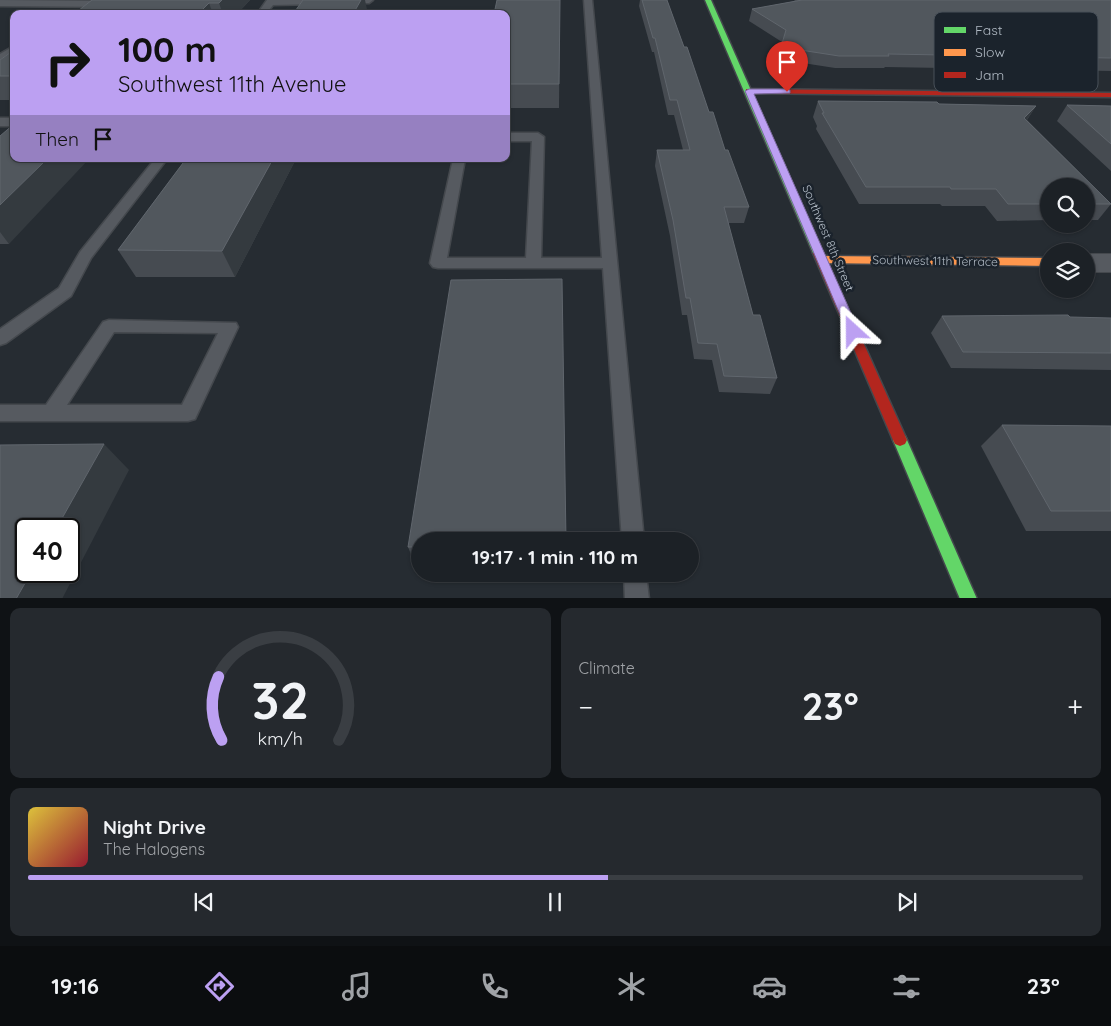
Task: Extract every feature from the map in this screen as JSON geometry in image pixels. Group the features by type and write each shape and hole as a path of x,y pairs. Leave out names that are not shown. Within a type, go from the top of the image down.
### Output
{"street":[{"name":"Southwest 8th Street","path":"708,0 969,598"},
{"path":"749,91 1111,94"},
{"name":"Southwest 11th Terrace","path":"822,260 1040,262"},
{"path":"1095,263 1111,263"}],"lane":[{"path":"272,1 370,0"},
{"path":"588,0 632,532"},
{"path":"0,2 116,4"},
{"path":"0,12 15,3"},
{"path":"69,10 77,4"},
{"path":"510,137 538,137 533,263"},
{"path":"0,338 66,292 85,256 159,162"},
{"path":"457,162 438,263 610,263"},
{"path":"0,413 50,413 188,413 230,327 109,326 50,413"},
{"path":"637,582 638,598"}],"building":[{"path":"92,0 222,0 219,3 209,3 202,10 79,10"},
{"path":"303,0 361,0 355,10 296,10"},
{"path":"497,0 560,0 559,84 510,84 510,10 495,10"},
{"path":"642,0 667,0 684,47 687,47 709,112 713,112 725,150 728,150 749,207 724,207 753,315 760,315 777,378 724,376 717,344 698,343 690,298 686,298 673,220 657,150 690,150 677,100 670,100 655,38 653,38"},
{"path":"802,0 1111,0 1111,58 1098,58 1098,12 934,12 934,55 839,56 781,47 786,30 752,9"},
{"path":"10,53 10,76 0,76 0,60"},
{"path":"818,101 937,102 939,104 1036,106 1024,118 1085,178 1040,178 1040,204 1008,204 996,189 866,187 822,113 824,113"},
{"path":"1067,105 1111,106 1111,144"},
{"path":"10,127 10,162 44,162 0,205 0,136"},
{"path":"184,162 271,162 222,251 118,250"},
{"path":"1095,188 1111,204 1095,204"},
{"path":"562,279 566,532 411,532 411,547 408,547 451,280"},
{"path":"1068,315 1070,317 1111,318 1111,353 963,352 942,316"},
{"path":"1002,425 1111,426 1111,511 1051,511"},
{"path":"104,444 62,518 15,518 15,583 25,583 17,598 0,598 0,445"}],"traffic: fast":[{"path":"708,0 818,253"},
{"path":"900,440 969,598"}],"traffic: slow":[{"path":"822,260 1040,262"}],"traffic: jam":[{"path":"749,91 1111,95"},
{"path":"818,253 900,440"}],"route":[{"path":"787,92 749,91 853,331"}]}
